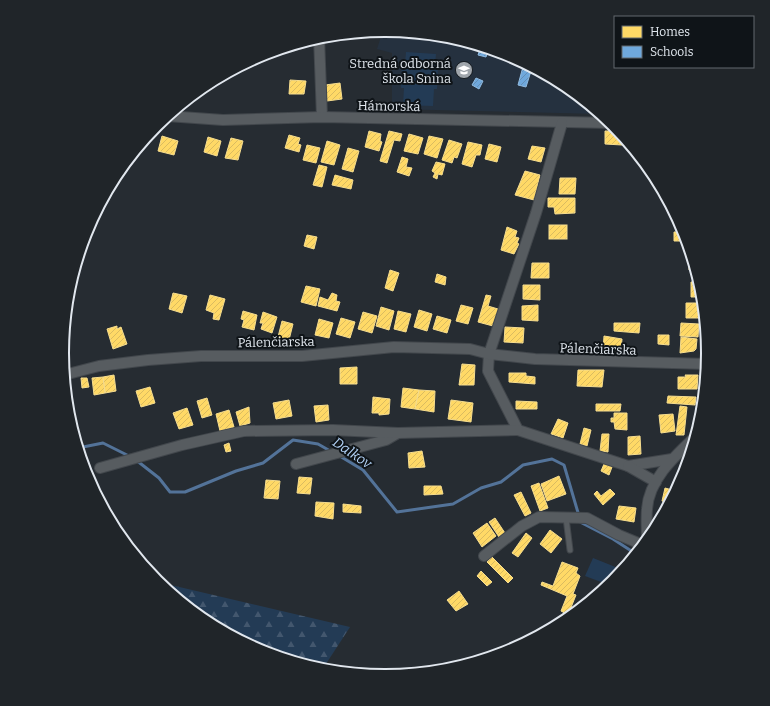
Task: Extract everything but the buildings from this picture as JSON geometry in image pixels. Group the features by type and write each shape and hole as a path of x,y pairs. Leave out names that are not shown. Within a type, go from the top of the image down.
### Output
{"street":[{"path":"319,44 322,117"},
{"name":"Hámorská","path":"175,117 223,120 322,117 601,123"},
{"path":"518,430 488,371 489,354 536,213 562,122"},
{"name":"Pálenčiarska","path":"70,373 99,366 202,356 302,356 394,347 470,350 489,354 535,359 591,362 700,364"},
{"path":"100,468 182,445 244,431 333,430 398,434 518,430 628,466 656,482"},
{"path":"296,464 386,440 398,434"},
{"path":"647,530 647,508 656,482 672,459 687,444"},
{"path":"628,466 672,459"},
{"path":"484,556 522,526 539,517 585,518 638,543"}],"lane":[{"path":"570,518 570,550"}],"shaded area":[{"name":"Stredná odborná škola Snina","path":"381,37 385,37 447,43 487,54 506,61 543,79 561,90 592,114 392,109 392,53 377,49"}],"green space":[{"path":"406,52 436,54 435,65 438,66 437,89 434,89 433,106 403,105 404,88 401,88 402,64 405,64"},
{"path":"593,558 617,567 602,582 585,576"},
{"path":"171,585 350,627 326,663 323,663 264,645 227,627 209,616"}],"waterway":[{"name":"Dalkov","path":"136,460 159,478 170,492 185,492 236,471 263,463 293,440 318,444 332,452"},
{"name":"Dalkov","path":"84,447 103,443 131,457"},
{"name":"Dalkov","path":"338,455 363,470 397,512 453,504 481,488 501,482 523,465 552,459 564,465 579,516"},
{"name":"Dalkov","path":"580,522 613,539 631,551"}],"place":[{"name":"Stredná odborná škola Snina","path":"464,70"}]}
